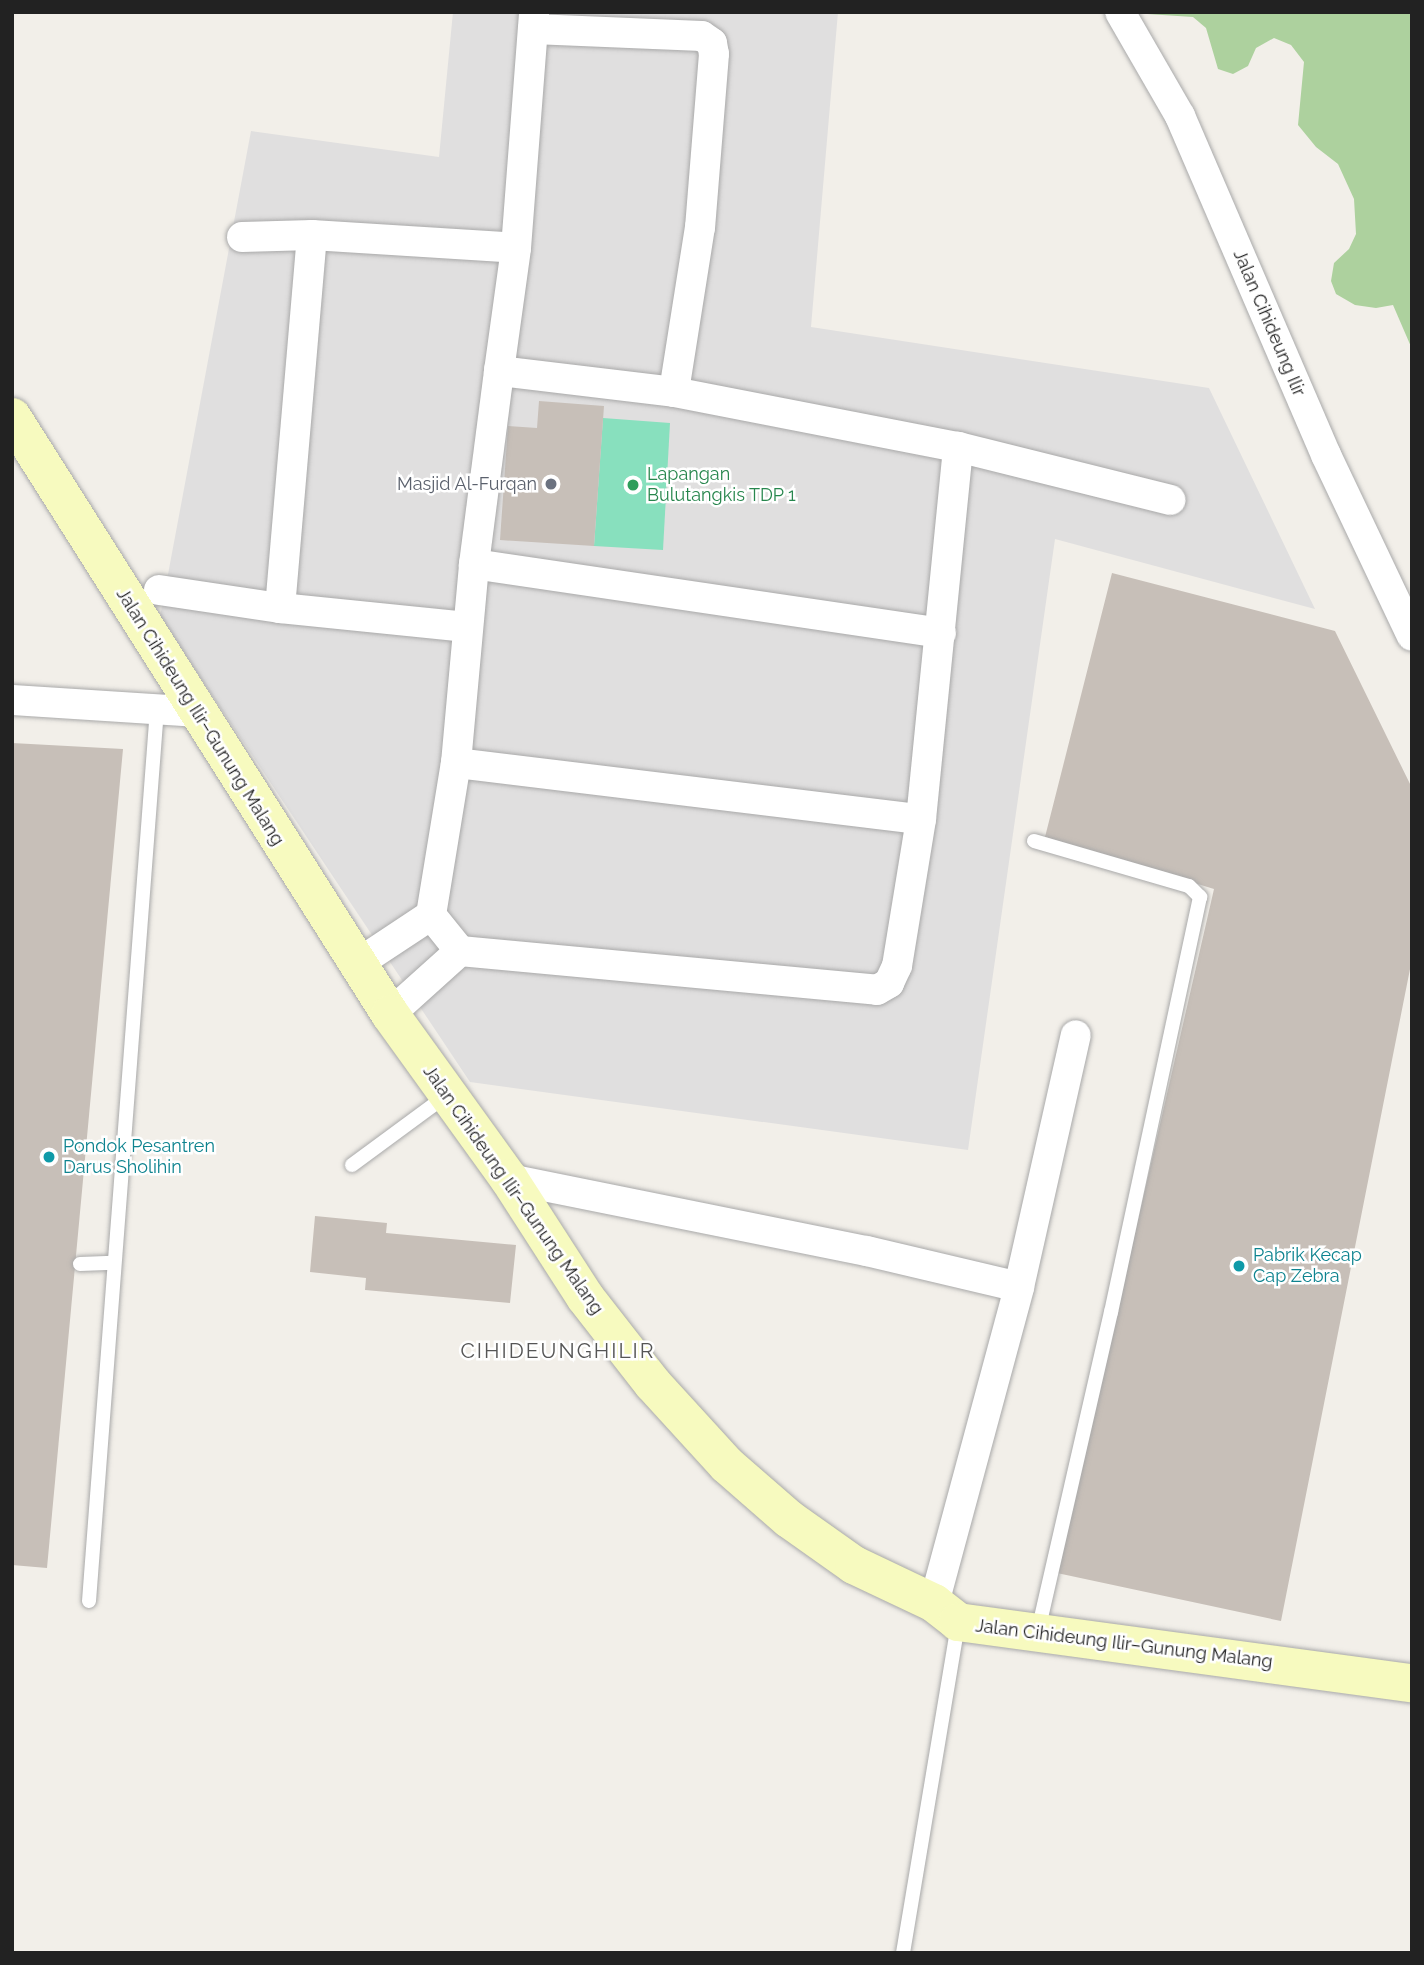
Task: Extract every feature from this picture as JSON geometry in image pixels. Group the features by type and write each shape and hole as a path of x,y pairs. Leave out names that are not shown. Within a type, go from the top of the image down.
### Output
{"main road":[{"name":"Jalan Cihideung Ilir–Gunung Malang","path":"12,417 196,712 390,1014 509,1179 585,1297 653,1384 727,1465 789,1519 853,1565 946,1613 1038,1632 1412,1684"}],"street":[{"name":"Jalan Cihideung Ilir","path":"1120,12 1180,116 1326,455 1412,636"},
{"path":"357,964 431,915 456,763 474,564 516,248 534,21 702,36 712,43 714,54 700,227 674,392"},
{"path":"242,237 312,235 516,248"},
{"path":"280,608 312,235"},
{"path":"499,371 674,392 958,447 1171,500"},
{"path":"431,915 460,951 877,990 889,983 897,966 921,819 958,447"},
{"path":"474,564 941,633"},
{"path":"159,590 280,608 467,627"},
{"path":"12,700 196,712"},
{"path":"456,763 921,819"},
{"path":"390,1014 460,951"},
{"path":"946,1613 1076,1035"},
{"path":"509,1179 867,1251 1019,1287"}],"lane":[{"path":"89,1601 157,710"},
{"path":"1034,841 1189,886 1200,897 1111,1312 1038,1632"},
{"path":"352,1165 449,1094"},
{"path":"80,1264 113,1263"},
{"path":"903,1953 946,1613"}],"shaded area":[{"path":"453,12 838,12 811,327 1209,388 1315,609 1055,539 968,1150 470,1082 160,617 251,131 439,157"}],"green space":[{"path":"1412,12 1412,349 1393,305 1376,308 1355,305 1336,294 1331,281 1334,263 1349,249 1356,234 1354,199 1338,164 1316,147 1298,125 1304,62 1291,45 1274,38 1256,48 1248,66 1233,74 1218,69 1206,28 1193,17 1147,14"},
{"name":"Lapangan Bulutangkis TDP 1","path":"603,418 670,423 663,550 594,546"}],"building":[{"name":"Masjid Al-Furqan","path":"539,401 604,406 594,546 500,540 508,426 537,428"},
{"name":"Pabrik Kecap Cap Zebra","path":"1112,573 1335,631 1412,788 1412,959 1281,1621 1057,1573 1214,889 1045,837"},
{"name":"Pondok Pesantren Darus Sholihin","path":"12,743 123,749 47,1568 12,1565"},
{"path":"315,1216 387,1223 386,1233 516,1245 510,1303 365,1290 366,1278 310,1272"}],"place":[{"name":"Masjid Al-Furqan","path":"551,484"},
{"name":"Lapangan Bulutangkis TDP 1","path":"633,485"},
{"name":"Pondok Pesantren Darus Sholihin","path":"49,1157"},
{"name":"Pabrik Kecap Cap Zebra","path":"1239,1266"}],"district":[{"name":"CIHIDEUNGHILIR","path":"558,1351"}]}
